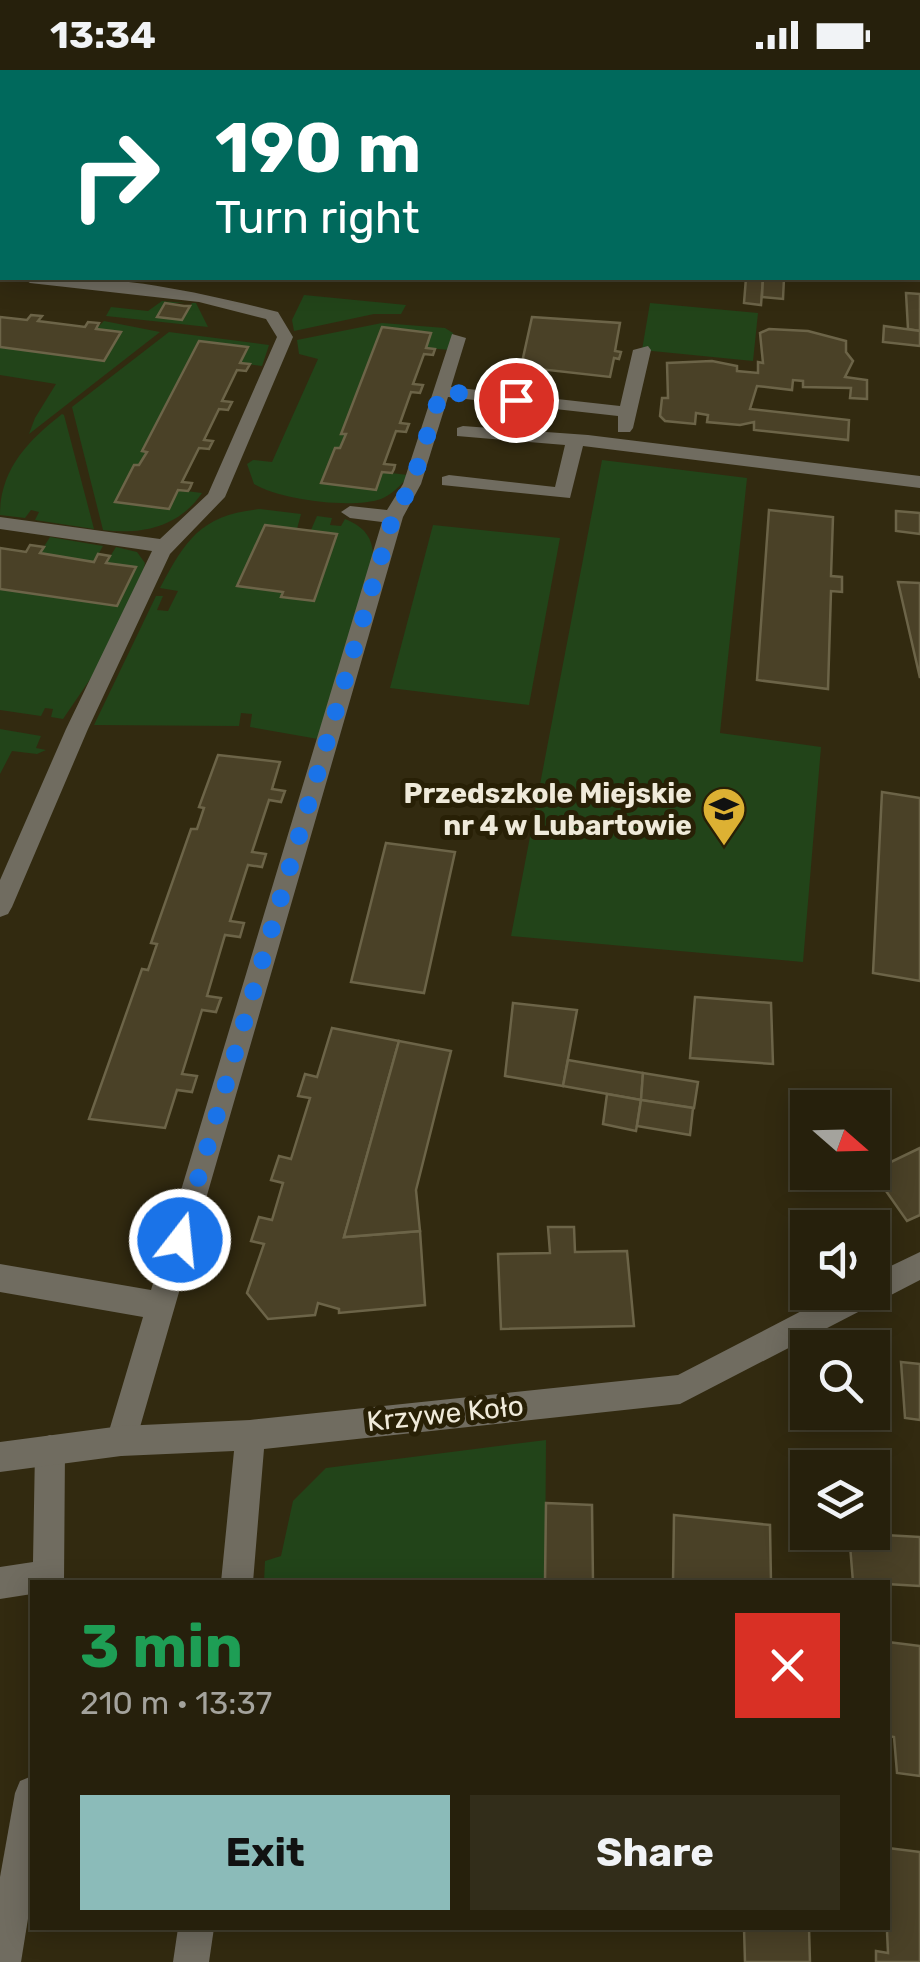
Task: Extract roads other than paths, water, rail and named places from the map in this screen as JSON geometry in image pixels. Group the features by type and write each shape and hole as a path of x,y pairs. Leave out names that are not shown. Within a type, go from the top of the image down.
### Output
{"street":[{"path":"0,907 77,730 164,546 216,497 285,338 272,316 199,297 48,280"},
{"path":"199,297 220,285"},
{"path":"120,1440 393,517 412,484 458,338"},
{"path":"620,445 642,350"},
{"path":"441,391 627,412"},
{"path":"463,432 575,440 920,482"},
{"path":"449,482 562,494 575,440"},
{"path":"216,497 244,500"},
{"path":"350,512 393,517"},
{"path":"0,523 164,546"},
{"name":"Krzywe Koło","path":"890,1281 920,1266"},
{"path":"0,1278 161,1306"},
{"name":"Krzywe Koło","path":"0,1456 120,1440 250,1435 680,1389 833,1310"},
{"path":"236,1580 250,1435"},
{"path":"48,1579 50,1450"},
{"path":"0,1584 30,1581"},
{"path":"4,1962 30,1806"},
{"path":"192,1962 196,1930"}],"place":[{"name":"Przedszkole Miejskie nr 4 w Lubartowie","path":"724,847"}]}
